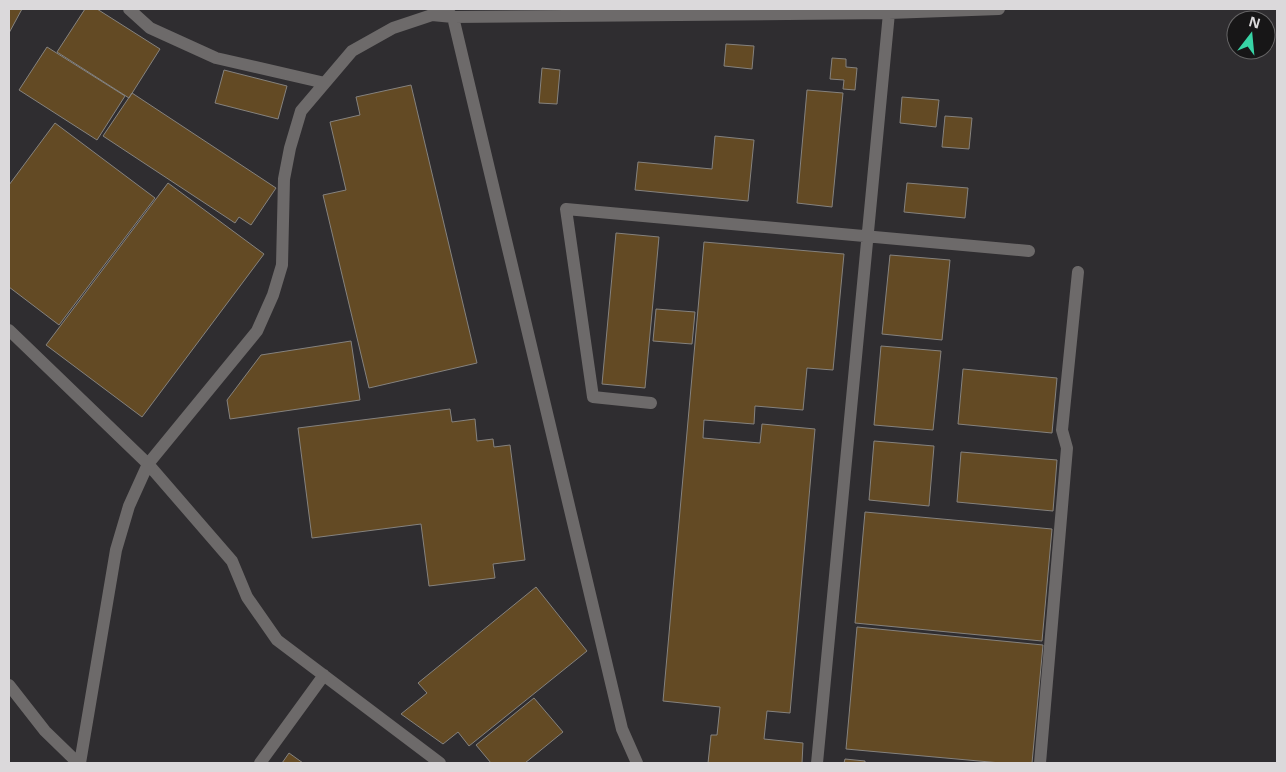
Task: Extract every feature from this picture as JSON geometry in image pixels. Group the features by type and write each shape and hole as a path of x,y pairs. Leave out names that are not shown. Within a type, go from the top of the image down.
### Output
{"street":[{"path":"129,9 150,28 216,58 325,83"},
{"path":"79,763 116,550 129,506 148,464 257,331 273,295 282,264 284,179 290,148 301,111 352,51 393,28 448,13 889,13 999,9"},
{"path":"448,13 622,730 637,763"},
{"path":"817,763 889,13"},
{"path":"651,403 593,397 566,209 1029,252"},
{"path":"1040,763 1067,448 1062,430 1078,272"},
{"path":"9,330 148,464 232,561 247,597 277,640 440,763"},
{"path":"260,763 324,675"},
{"path":"9,685 45,731 79,763"}],"building":[{"path":"9,9 22,9 9,33"},
{"path":"85,9 97,9 160,49 129,98 57,52"},
{"path":"726,44 754,46 752,69 724,66"},
{"path":"47,47 125,96 97,140 19,90"},
{"path":"832,58 846,59 846,67 857,68 855,90 843,89 844,80 830,79"},
{"path":"542,68 560,70 557,104 539,103"},
{"path":"224,70 287,86 278,119 215,103"},
{"path":"411,85 477,363 369,388 323,195 346,190 330,122 360,115 356,97"},
{"path":"807,90 843,93 832,207 797,203"},
{"path":"132,93 276,188 251,225 239,217 235,223 103,136"},
{"path":"902,97 939,100 936,127 900,123"},
{"path":"945,116 972,118 969,149 942,147"},
{"path":"55,123 155,198 59,325 9,287 9,185"},
{"path":"715,136 754,140 748,201 635,190 638,162 712,169"},
{"path":"168,183 264,254 142,417 46,345"},
{"path":"907,183 968,188 965,218 904,212"},
{"path":"616,233 659,237 645,388 602,384"},
{"path":"704,242 844,254 833,370 807,368 803,410 755,406 754,424 704,420 703,438 760,443 762,424 815,429 790,713 767,711 764,739 803,743 802,763 708,763 711,735 717,735 720,707 663,701"},
{"path":"890,255 950,260 942,340 882,334"},
{"path":"656,309 695,312 692,344 653,341"},
{"path":"351,341 360,400 230,419 227,400 261,355"},
{"path":"881,346 941,351 933,430 874,425"},
{"path":"963,369 1057,378 1052,433 958,424"},
{"path":"450,409 452,422 475,419 477,441 493,439 494,447 510,445 525,560 493,564 495,578 429,586 421,524 312,538 298,428"},
{"path":"874,441 934,446 929,506 869,500"},
{"path":"961,452 1057,460 1053,511 957,502"},
{"path":"865,512 1052,529 1042,641 855,623"},
{"path":"536,587 587,651 469,746 458,732 443,744 401,714 427,693 418,683"},
{"path":"857,627 1043,645 1032,763 1001,763 846,749"},
{"path":"534,698 563,732 525,763 491,763 476,745"},
{"path":"289,753 303,763 282,763"},
{"path":"845,759 865,761 865,763 844,763"}]}
